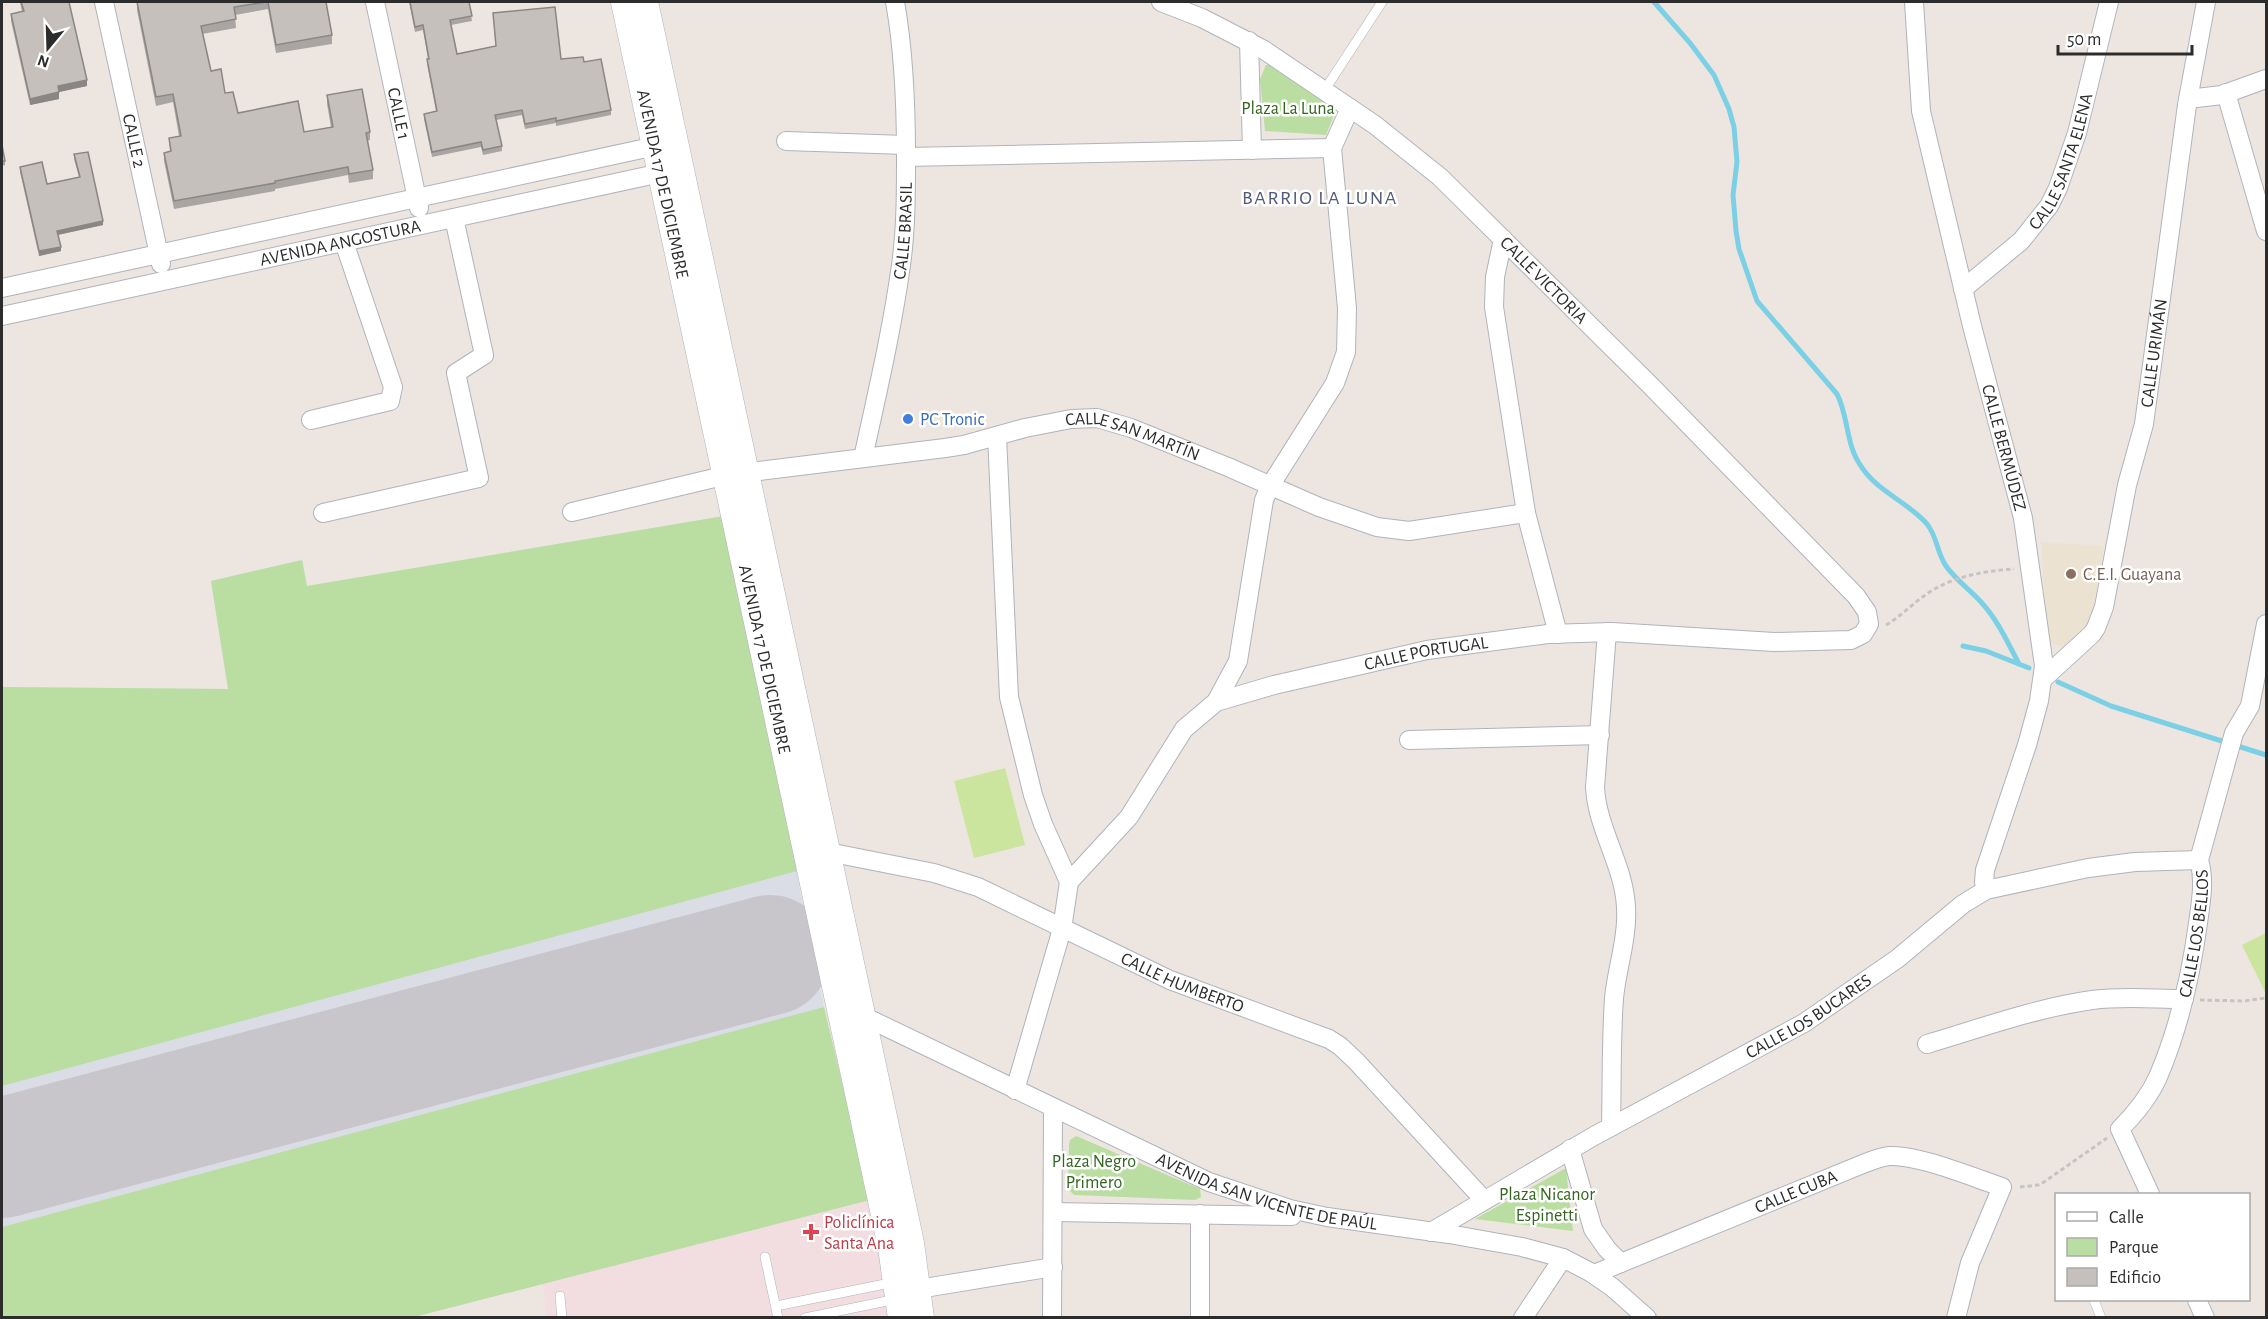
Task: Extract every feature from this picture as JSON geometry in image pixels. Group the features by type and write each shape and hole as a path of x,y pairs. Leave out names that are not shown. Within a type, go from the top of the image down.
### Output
{"street":[{"name":"CALLE 2","path":"104,2 164,281"},
{"name":"CALLE 1","path":"375,2 423,224"},
{"name":"AVENIDA 17 DE DICIEMBRE","path":"624,2 671,170 736,473 889,1235 906,1300 921,1317"},
{"name":"AVENIDA 17 DE DICIEMBRE","path":"645,2 665,144"},
{"name":"CALLE BRASIL","path":"863,458 901,265 907,192 902,52 895,2"},
{"name":"CALLE VICTORIA","path":"1161,2 1202,18 1249,41 1350,108 1440,177 1657,392 1856,596 1867,612 1869,626"},
{"name":"CALLE BERMÚDEZ","path":"1914,2 1921,111 1963,289 2023,518 2044,666 2044,678 2027,745 1985,870 1986,890"},
{"name":"CALLE SANTA ELENA","path":"1963,289 2021,241 2049,206 2058,188 2077,133 2109,2"},
{"name":"CALLE URIMÁN","path":"2044,678 2092,634 2104,607 2127,485 2144,424 2188,99 2206,2"},
{"path":"1249,41 1252,150"},
{"path":"2188,99 2226,93 2266,79"},
{"path":"2226,93 2266,231"},
{"path":"1216,702 1238,661 1261,513 1270,486 1335,383 1346,352 1347,308 1332,148 1350,108"},
{"path":"786,141 906,151 1332,148"},
{"name":"AVENIDA ANGOSTURA","path":"2,288 665,144"},
{"name":"AVENIDA ANGOSTURA","path":"2,316 671,170"},
{"path":"323,513 479,478 456,372 484,355 454,218"},
{"path":"1503,239 1495,277 1494,306 1526,513 1558,634"},
{"path":"310,420 390,401 393,387 344,242"},
{"name":"CALLE SAN MARTÍN","path":"572,512 736,473 964,445 1025,428 1086,417 1107,419 1213,460 1354,520 1393,530 1409,531 1526,513"},
{"path":"997,436 1009,697 1033,795 1043,824 1069,882 1062,929 1015,1090"},
{"name":"AVENIDA 17 DE DICIEMBRE","path":"736,473 828,852 911,1243 906,1300"},
{"name":"CALLE LOS BELLOS","path":"2121,1129 2142,1104 2157,1079 2184,999 2195,946 2203,888 2203,871 2199,860 2234,733 2250,706 2266,624"},
{"name":"CALLE PORTUGAL","path":"1069,882 1129,816 1184,729 1216,702 1428,650 1506,638 1607,632 1774,642 1835,641 1858,638 1869,626"},
{"path":"1607,632 1596,803 1626,904 1613,1024 1611,1127"},
{"path":"1409,740 1600,735"},
{"name":"CALLE HUMBERTO","path":"828,852 880,861 978,887 1202,994 1313,1032 1340,1046 1484,1200"},
{"name":"CALLE LOS BUCARES","path":"1431,1232 1570,1149 1804,1023 1897,958 1963,904 1986,890 2088,868 2135,862 2199,860"},
{"path":"1927,1044 2054,1007 2082,1002 2115,998 2184,999"},
{"name":"AVENIDA SAN VICENTE DE PAÚL","path":"863,1016 1209,1182 1271,1203 1327,1217 1522,1247 1563,1258 1594,1274 1647,1317"},
{"path":"1052,1317 1053,1108"},
{"path":"2121,1129 2150,1193"},
{"path":"1570,1149 1593,1229 1600,1241 1621,1263"},
{"name":"CALLE CUBA","path":"1594,1274 1858,1166 1890,1156 1916,1160 2002,1187"},
{"path":"1956,1317 1970,1263 2002,1187"},
{"path":"1053,1212 1327,1217"},
{"path":"1200,1214 1200,1317"},
{"path":"1523,1317 1563,1258"},
{"path":"906,1300 1053,1267"},
{"path":"2198,1301 2205,1317"}],"lane":[{"path":"1324,91 1382,2"},
{"path":"765,1257 778,1317"},
{"path":"776,1306 885,1284 906,1300"},
{"path":"560,1296 562,1317"},
{"path":"805,1317 887,1300 906,1300"},
{"path":"2095,1301 2101,1317"}],"path":[{"path":"1869,626 1878,628 1886,626 1925,595 1943,584 1994,570 2031,568"},
{"path":"2184,999 2244,1001 2266,998"},
{"path":"2002,1187 2028,1187 2044,1182 2121,1129"}],"shaded area":[{"path":"724,516 824,1007 870,1200 414,1317 2,1318 2,687 228,689 211,581 302,560 307,586"},
{"name":"C.E.I. Guayana","path":"2041,542 2104,546 2092,616 2072,642 2063,647 2052,643 2047,635"},
{"name":"Policlínica Santa Ana","path":"870,1200 893,1317 546,1317 543,1284"}],"green space":[{"name":"Plaza La Luna","path":"1266,65 1270,65 1336,110 1326,135 1265,131 1260,79"},
{"path":"724,516 797,871 2,1086 2,687 228,689 211,581 302,560 307,586"},
{"path":"1005,768 1025,845 974,858 954,781"},
{"path":"2266,933 2266,994 2242,945"},
{"path":"824,1007 870,1200 414,1317 2,1318 2,1227"},
{"name":"Plaza Negro Primero","path":"1076,1136 1200,1189 1201,1197 1195,1200 1074,1195 1068,1189 1069,1145 1070,1140"},
{"name":"Plaza Nicanor Espinetti","path":"1566,1168 1573,1231 1475,1219"}],"building":[{"path":"21,2 69,2 87,80 58,86 59,92 30,99 11,14 24,11"},
{"path":"137,2 266,2 234,7 236,19 201,26 211,71 221,69 225,93 233,92 238,113 298,101 304,132 333,127 327,95 362,89 370,132 366,133 373,170 349,174 348,167 174,201 164,153 171,151 169,138 181,136 173,94 156,97"},
{"path":"268,2 326,2 332,35 276,45"},
{"path":"410,2 469,2 472,16 450,20 457,54 496,46 493,13 555,7 561,59 583,57 584,62 601,59 611,110 556,121 556,118 525,124 522,110 495,115 502,146 483,150 481,142 432,152 424,114 437,111 423,25 415,27"},
{"path":"2,145 5,161 2,161"},
{"path":"88,152 103,221 57,231 61,247 39,251 20,167 42,162 47,184 80,177 74,154"}],"waterway":[{"path":"1654,2 1714,75 1729,109 1734,127 1737,162 1733,195 1736,231 1739,249 1757,301 1837,394 1852,447 1866,473 1882,489 1910,508 1927,524 1946,566 1987,609 2002,631 2019,664"},
{"path":"1963,646 1986,651 2029,668"},
{"path":"2058,682 2111,706 2266,755"}],"runway":[{"path":"2,1158 770,955"}],"place":[{"name":"PC Tronic","path":"908,419"},
{"name":"C.E.I. Guayana","path":"2071,574"},
{"name":"Policlínica Santa Ana","path":"811,1232"}],"district":[{"name":"BARRIO LA LUNA","path":"1320,197"}]}
